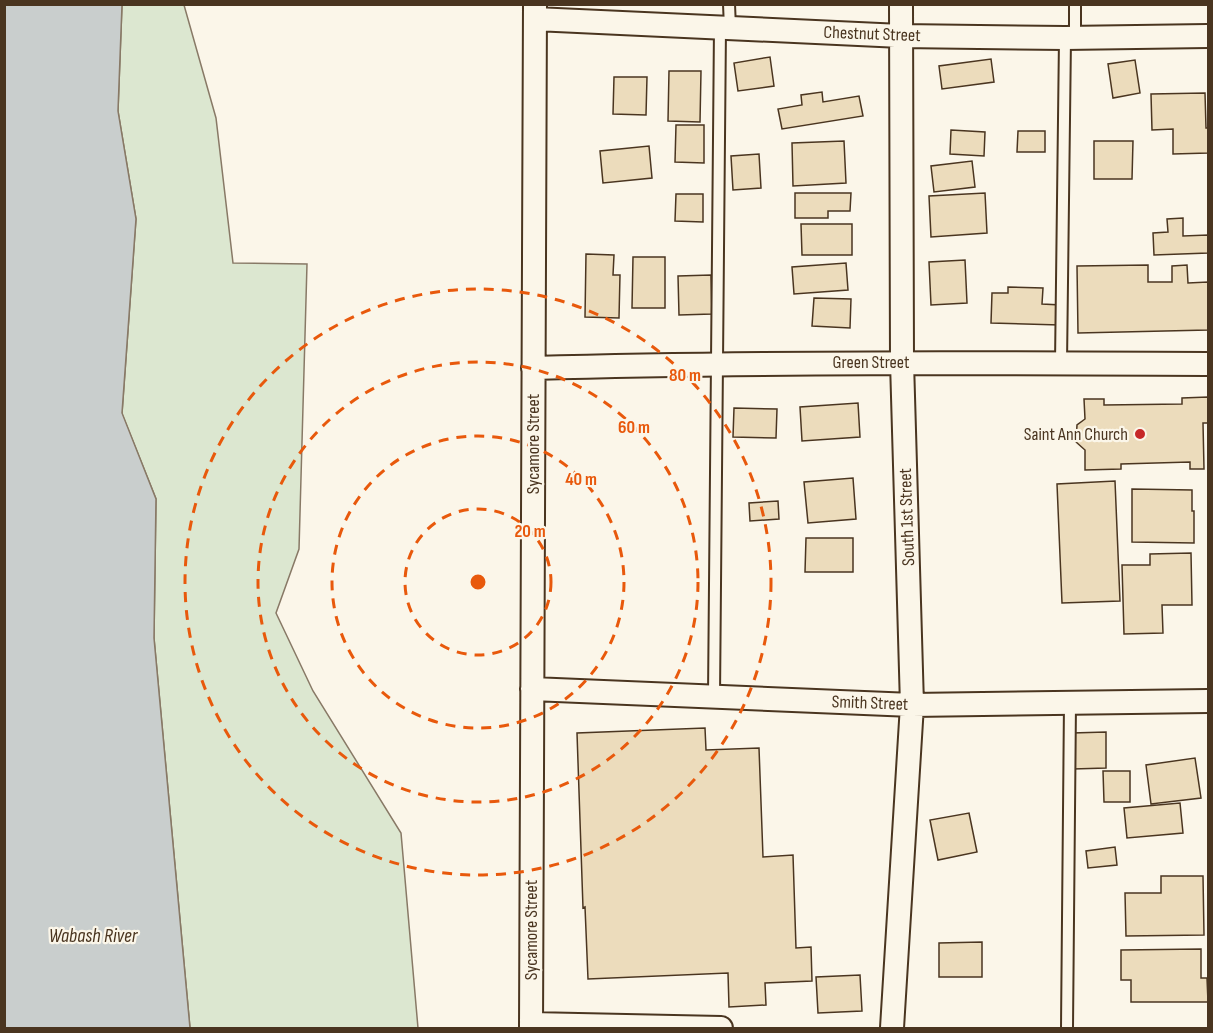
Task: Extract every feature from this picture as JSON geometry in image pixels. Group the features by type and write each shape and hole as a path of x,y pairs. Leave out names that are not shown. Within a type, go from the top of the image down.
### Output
{"street":[{"name":"South 1st Street","path":"892,1029 912,705 902,362 901,4"},
{"name":"Chestnut Street","path":"535,12 725,28 901,36 1070,38 1209,36"},
{"name":"Sycamore Street","path":"531,1026 535,12"},
{"name":"Green Street","path":"533,368 716,363 1209,364"},
{"name":"Smith Street","path":"532,689 912,705 1209,701"},
{"path":"531,1026 721,1029"}],"lane":[{"path":"714,696 716,363 725,28 729,4"},
{"path":"1061,363 1070,38 1075,4"},
{"path":"1067,1029 1070,703"}],"green space":[{"path":"122,5 184,5 216,118 233,263 307,264 299,549 276,613 313,691 401,833 418,1028 190,1028 154,638 156,499 122,414 136,219 118,111"}],"water":[{"name":"Wabash River","path":"5,4 122,5 118,111 136,219 122,413 156,499 154,638 190,1028 5,1028"}],"building":[{"path":"770,57 774,86 738,91 734,63"},
{"path":"991,59 994,82 942,89 939,66"},
{"path":"1135,60 1140,93 1113,98 1108,64"},
{"path":"669,71 701,71 700,122 668,121"},
{"path":"614,77 647,77 646,115 613,114"},
{"path":"822,92 823,102 859,96 863,116 782,129 778,109 802,105 801,95"},
{"path":"1205,93 1208,153 1173,154 1173,129 1152,130 1151,94"},
{"path":"676,125 704,125 704,163 675,162"},
{"path":"951,130 985,132 984,156 950,154"},
{"path":"1018,131 1045,131 1045,152 1017,152"},
{"path":"844,141 846,183 793,186 792,143"},
{"path":"1094,141 1133,141 1132,179 1094,179"},
{"path":"649,146 652,178 603,183 600,151"},
{"path":"759,154 761,188 733,190 731,156"},
{"path":"972,161 975,187 934,192 931,166"},
{"path":"795,193 851,193 850,211 828,211 828,218 795,218"},
{"path":"985,193 987,233 931,237 929,196"},
{"path":"676,194 703,194 703,222 675,221"},
{"path":"1183,218 1183,236 1208,235 1208,253 1154,255 1153,233 1168,232 1167,219"},
{"path":"801,224 852,224 852,255 802,255"},
{"path":"586,254 614,255 613,275 620,275 619,318 585,317"},
{"path":"633,257 665,257 665,308 632,308"},
{"path":"965,260 967,303 931,305 929,262"},
{"path":"846,263 848,290 794,294 792,267"},
{"path":"1148,265 1148,282 1172,282 1172,266 1187,265 1188,283 1208,282 1208,330 1078,333 1077,266"},
{"path":"711,275 712,314 679,315 678,276"},
{"path":"1008,287 1043,288 1042,304 1061,305 1060,325 991,323 992,293 1008,293"},
{"path":"814,298 851,299 850,328 812,326"},
{"name":"Saint Ann Church","path":"1208,397 1208,423 1203,423 1204,469 1190,469 1190,462 1121,464 1121,469 1085,470 1085,450 1076,442 1077,425 1085,419 1084,399 1104,399 1104,405 1182,404 1182,398"},
{"path":"858,403 860,437 802,441 800,407"},
{"path":"734,408 777,409 776,438 733,437"},
{"path":"853,478 856,519 808,523 804,482"},
{"path":"1115,481 1120,601 1062,603 1057,484"},
{"path":"1132,489 1192,490 1194,543 1132,542"},
{"path":"778,501 779,519 750,521 749,503"},
{"path":"806,538 853,538 853,572 805,572"},
{"path":"1191,553 1192,605 1162,605 1163,633 1124,634 1122,565 1150,565 1150,554"},
{"path":"705,728 706,750 759,748 763,857 793,855 796,948 811,947 812,981 765,983 766,1005 729,1007 728,973 588,979 585,907 583,908 577,733"},
{"path":"1106,732 1106,768 1073,769 1072,733"},
{"path":"1195,758 1201,798 1151,804 1146,765"},
{"path":"1103,771 1130,771 1130,802 1104,802"},
{"path":"1180,803 1183,833 1127,838 1124,808"},
{"path":"969,813 977,852 938,860 930,820"},
{"path":"1115,847 1117,865 1088,868 1086,851"},
{"path":"1161,876 1203,876 1204,935 1126,936 1125,893 1161,893"},
{"path":"982,942 982,977 939,977 939,943"},
{"path":"1201,949 1201,978 1207,978 1208,1002 1131,1002 1131,980 1121,980 1121,950"},
{"path":"860,975 862,1011 818,1013 816,977"}],"place":[{"name":"Saint Ann Church","path":"1140,434"}]}
